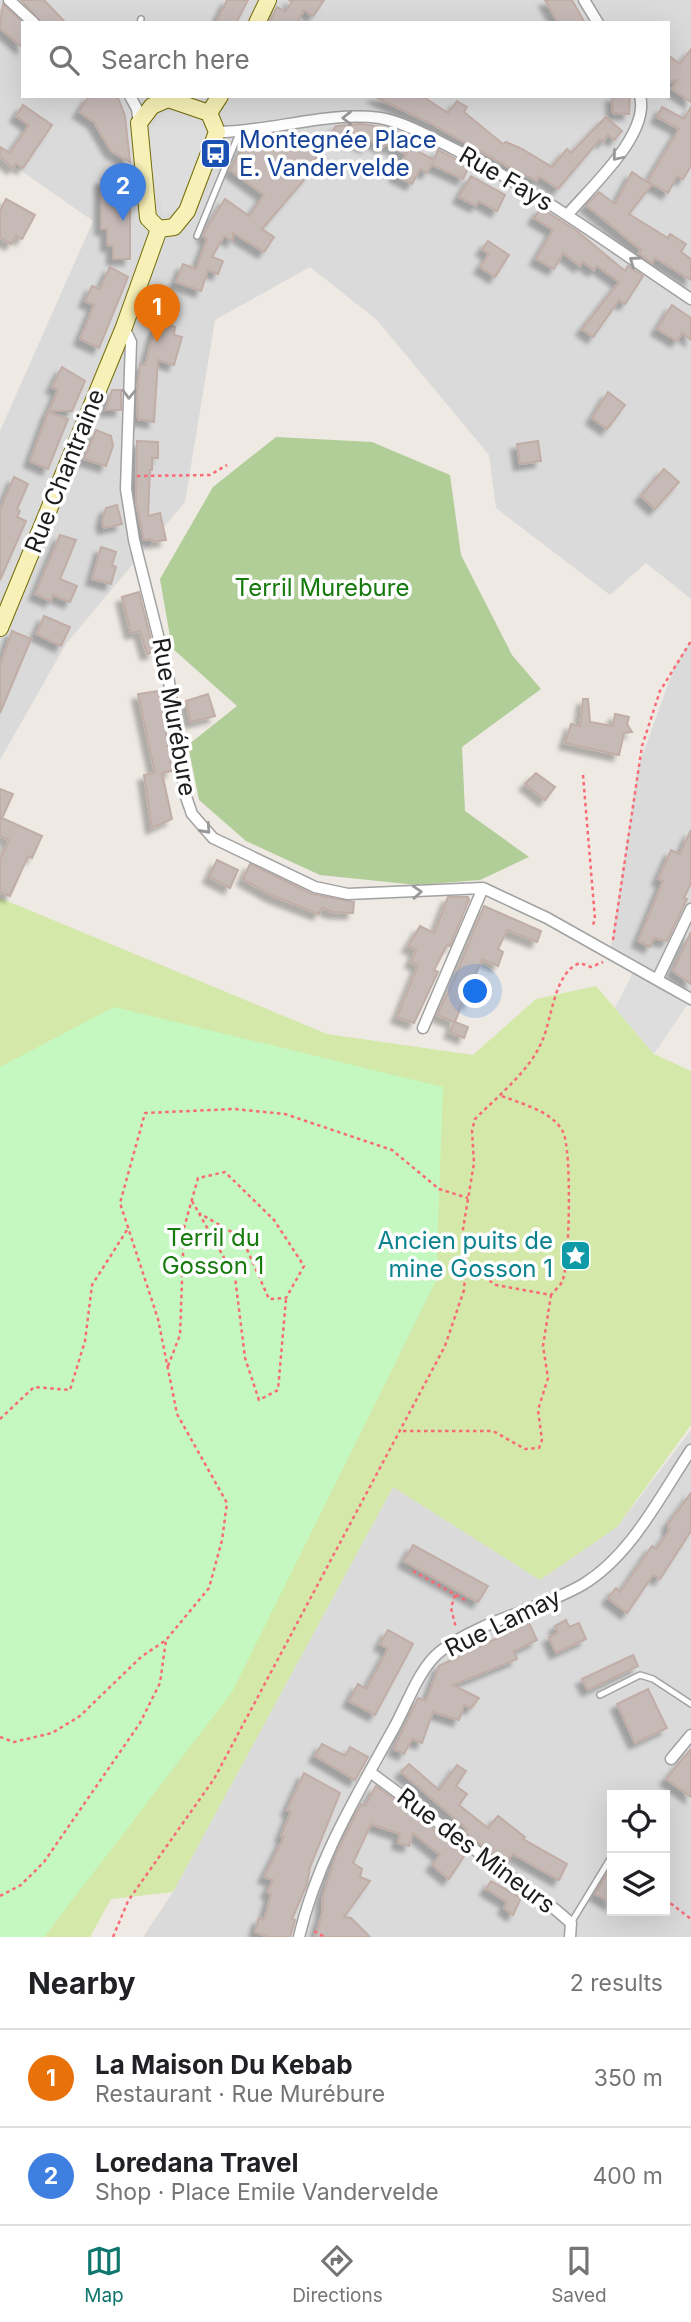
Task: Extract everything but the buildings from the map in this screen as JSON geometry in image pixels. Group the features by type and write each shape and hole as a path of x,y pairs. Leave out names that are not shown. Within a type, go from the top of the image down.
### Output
{"street":[{"path":"9,0 32,21"},
{"path":"258,21 268,0"},
{"path":"584,0 597,21"},
{"path":"131,98 137,109 139,123 148,218 159,229 174,228 187,211 217,132 209,113 166,98 152,106 139,123"},
{"path":"209,113 219,98"},
{"path":"568,214 633,137 644,110 641,98"},
{"name":"Rue Fays","path":"217,132 338,118 382,118 433,138 479,161 568,214 691,299"},
{"name":"Rue Chantraine","path":"0,628 126,320 159,229"},
{"name":"Rue Murébure","path":"126,320 131,342 126,476 134,540 168,675 185,794 192,814 214,838 315,887 348,894 483,888 588,940 691,999"},
{"path":"423,1028 483,888"},
{"path":"658,978 691,909"},
{"name":"Rue Lamay","path":"299,1937 309,1894 341,1821 423,1675 440,1651 582,1584 609,1563 633,1536 691,1450"},
{"path":"680,1467 690,1474"},
{"path":"671,1759 691,1735"},
{"name":"Rue des Mineurs","path":"370,1772 571,1923 570,1937"}],"lane":[{"path":"197,236 224,180 240,131"},
{"path":"600,1695 640,1675 653,1679 691,1704"},
{"path":"571,1923 607,1864"}],"path":[{"path":"126,476 210,475 227,465"},
{"path":"113,1937 128,1901 214,1779 450,1336 464,1290 466,1265 463,1229 474,1163 473,1125 522,1072 542,1042 565,973 580,963 597,966 610,952 642,746 660,691 691,641"},
{"path":"583,775 595,919 588,940"},
{"path":"401,1431 493,1431 525,1449 539,1448 542,1440 538,1410 548,1378 543,1346 551,1295 562,1282 569,1198 568,1151 563,1131 546,1115 499,1095"},
{"path":"0,1737 14,1742 52,1733 80,1716 141,1657 166,1640 209,1588 228,1503 177,1415 158,1320 120,1203 145,1113 233,1109 285,1114 392,1150 439,1189 468,1198"},
{"path":"168,1366 180,1335 184,1228 198,1178 225,1172 274,1220 304,1266 286,1298 278,1390 259,1399 244,1358 235,1277 192,1201"},
{"path":"199,1213 242,1238 269,1299 286,1298"},
{"path":"0,1419 34,1387 70,1390 85,1341 92,1284 130,1227"},
{"path":"466,1265 496,1285 551,1295"},
{"path":"413,1571 467,1601"},
{"path":"455,1595 450,1608 452,1620 462,1639"},
{"path":"0,1896 21,1885 44,1862 140,1723 160,1683 166,1640"},
{"path":"670,1903 691,1919"}],"shaded area":[{"path":"0,0 691,0 691,599 646,563 610,595 496,508 489,455 377,320 310,267 215,320 185,502 66,644 0,760 0,431 93,221 0,156"},
{"path":"174,111 199,119 206,131 206,145 179,206 172,212 163,214 161,199 152,199 149,131 164,114"},
{"path":"691,641 691,994 657,973 610,952 638,767 675,665"},
{"path":"633,973 687,1005 654,1054 615,1008"},
{"path":"691,1430 691,1937 143,1937 173,1892 393,1487 540,1580 617,1527"}],"green space":[{"name":"Terril Murebure","path":"276,437 372,442 450,475 461,555 512,655 541,689 462,747 465,811 529,857 480,880 417,885 320,875 246,841 199,800 188,745 237,706 172,648 160,579 213,487"},
{"path":"0,898 327,1034 473,1055 536,999 596,986 654,1054 691,1071 691,1425 617,1527 540,1580 393,1487 173,1892 111,1899 90,1937 0,1937"},
{"name":"Terril du Gosson 1","path":"114,1007 443,1087 436,1281 232,1692 44,1937 0,1937 0,1067"}],"place":[{"name":"Montegnée Place E. Vandervelde","path":"216,154"},
{"name":"Loredana Travel","path":"123,221"},
{"name":"La Maison Du Kebab","path":"157,342"},
{"name":"Ancien puits de mine Gosson 1","path":"576,1255"}]}
